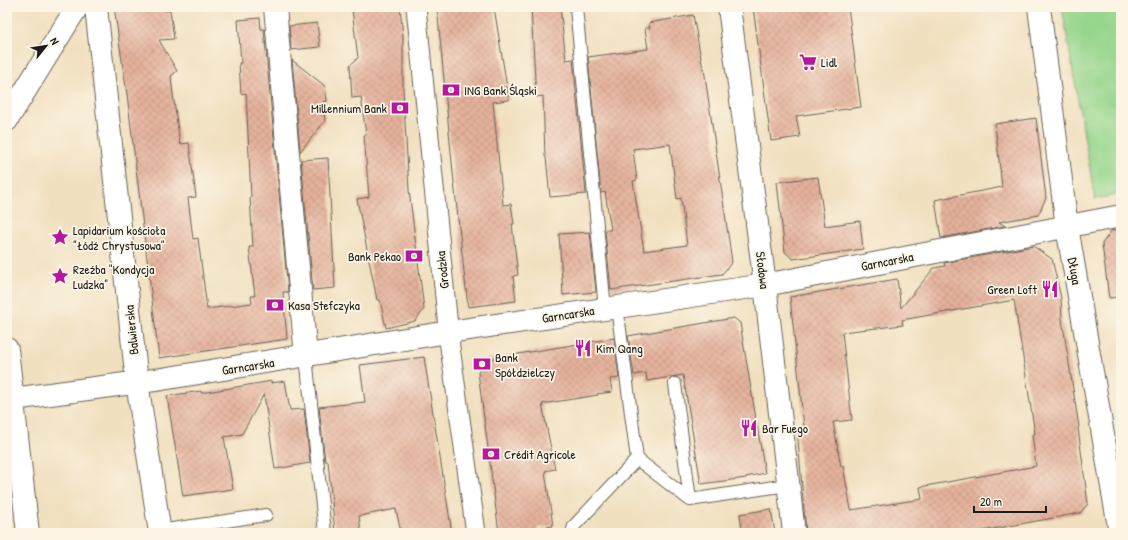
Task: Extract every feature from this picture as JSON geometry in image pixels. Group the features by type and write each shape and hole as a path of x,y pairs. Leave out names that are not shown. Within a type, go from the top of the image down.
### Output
{"street":[{"path":"7,120 77,7"},
{"name":"Balwierska","path":"96,7 137,382 159,532"},
{"path":"275,7 306,357"},
{"name":"Grodzka","path":"416,7 449,333 476,533"},
{"name":"Słodowa","path":"729,7 765,285 794,533"},
{"name":"Długa","path":"1039,7 1067,227 1118,496 1120,533"},
{"name":"Garncarska","path":"12,399 306,357 449,333 765,285 1121,216"},
{"path":"7,349 28,533"}],"lane":[{"path":"576,7 611,308 637,459 690,500 788,485"},
{"path":"306,357 325,533"},
{"path":"675,384 690,500"},
{"path":"572,533 574,526 637,459"},
{"path":"159,532 266,515"}],"green space":[{"path":"1062,7 1121,7 1121,194 1095,199"}],"building":[{"path":"114,7 164,7 165,11 170,10 174,39 159,40 177,71 171,76 172,87 180,144 189,143 196,197 188,198 193,239 198,238 207,309 252,303 251,296 255,296 249,247 253,247 246,93 241,94 239,63 241,63 238,20 260,18 261,29 264,29 288,292 283,292 287,339 159,358 127,94"},
{"path":"362,7 400,7 403,36 403,89 409,190 424,309 415,321 386,328 380,300 377,300 357,199 369,197 364,135 366,135 361,97 352,98 350,65 358,58 352,9"},
{"path":"437,7 494,7 509,100 493,102 503,205 511,204 514,224 512,224 518,275 513,276 516,301 468,307"},
{"path":"531,7 560,7 566,60 573,59 586,194 550,197 545,157 543,96 536,97"},
{"name":"Lidl","path":"753,7 848,7 861,107 796,116 800,137 771,141"},
{"path":"693,15 704,69 732,262 722,274 611,290 605,230 611,230 605,192 601,193 588,57 648,49 645,28 650,28 649,23","holes":["670,144 677,199 681,198 687,245 644,251 633,181 637,180 633,149"]},
{"path":"317,23 320,47 291,50 289,26"},
{"path":"292,60 325,86 327,101 323,102 325,121 300,152"},
{"path":"1036,118 1046,198 1038,215 999,222 1005,226 941,238 935,200 1002,187 995,124"},
{"path":"328,158 335,288 313,290 301,160"},
{"path":"818,177 825,226 860,221 863,249 793,259 785,252 777,182"},
{"path":"1121,229 1121,297 1109,298 1102,244 1111,231"},
{"path":"590,232 596,292 563,295 559,234"},
{"path":"1033,246 1052,259 1061,298 1062,319 1079,427 1088,504 1080,513 972,533 806,533 797,428 804,427 790,297 897,279 901,308 934,268 945,266 944,263","holes":["1014,300 1035,434 1032,434 1036,466 920,487 922,499 851,510 833,422 852,420 842,332 903,325 902,320"]},
{"path":"734,318 740,323 765,473 746,478 701,484 683,375 647,381 646,373 634,375 628,336"},
{"path":"614,338 619,378 610,379 612,392 542,404 555,469 545,471 553,526 537,528 538,533 499,533 478,372 488,359"},
{"path":"424,357 452,533 401,533 396,509 359,516 361,532 335,533 328,461 325,461 319,407 365,402 360,365"},
{"path":"272,381 271,383 285,381 290,410 304,409 310,463 275,469 264,394 242,434 224,437 233,489 183,496 167,396 201,391 201,393"},
{"path":"771,509 775,533 742,533 740,514"}],"place":[{"name":"Lidl","path":"808,62"},
{"name":"ING Bank Śląski","path":"451,90"},
{"name":"Millennium Bank","path":"400,108"},
{"name":"Lapidarium kościoła \"Łódź Chrystusowa\"","path":"60,237"},
{"name":"Bank Pekao","path":"414,256"},
{"name":"Rzeźba \"Kondycja Ludzka\"","path":"60,276"},
{"name":"Green Loft","path":"1050,289"},
{"name":"Kasa Stefczyka","path":"275,305"},
{"name":"Kim Qang","path":"583,348"},
{"name":"Bank Spółdzielczy","path":"482,364"},
{"name":"Bar Fuego","path":"749,428"},
{"name":"Crédit Agricole","path":"491,454"}]}
